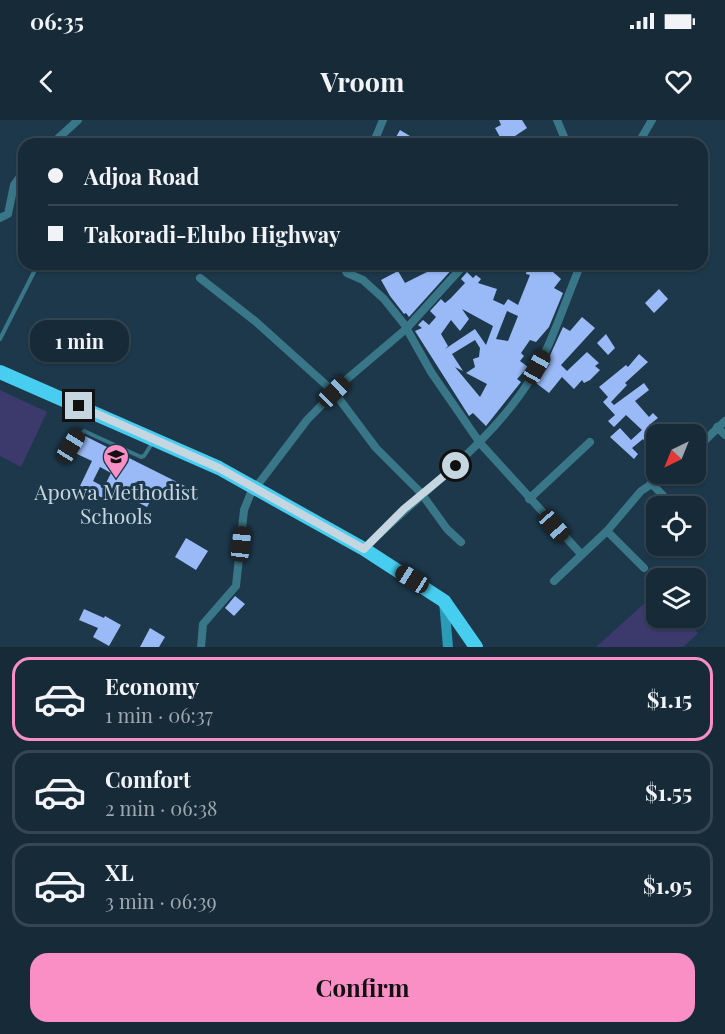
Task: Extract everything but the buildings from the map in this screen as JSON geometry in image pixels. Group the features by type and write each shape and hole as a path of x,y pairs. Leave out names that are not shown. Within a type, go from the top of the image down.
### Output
{"highway":[{"path":"0,372 154,438 256,488 364,549 444,601 476,647"}],"main road":[{"path":"444,601 448,647"}],"street":[{"path":"58,138 78,120"},
{"path":"376,138 383,120"},
{"path":"557,120 564,138"},
{"path":"642,138 652,120"},
{"path":"0,218 8,214 14,185 18,179"},
{"path":"345,270 376,289 406,329 431,372 480,443 581,554"},
{"path":"201,647 203,624 236,586 244,510 256,488 307,420 334,392 406,329 460,270"},
{"path":"364,549 421,493 480,443 513,404 535,370 578,270"},
{"path":"200,278 255,321 334,392 376,448 421,493 447,529 461,542"},
{"path":"706,439 725,422"},
{"path":"717,427 725,435"},
{"path":"529,499 590,442"},
{"path":"555,581 608,531 640,491 650,484"},
{"path":"652,484 663,496"},
{"path":"608,531 644,568"}],"lane":[{"path":"0,339 35,270"},
{"path":"71,446 84,431 144,456 154,438"}],"shaded area":[{"path":"0,390 47,412 21,467 0,456"},
{"path":"646,602 646,628 693,628 698,633 683,647 596,647"}],"place":[{"name":"Apowa Methodist Schools","path":"116,480"}],"route":[{"path":"79,406 219,468 364,549 421,493 456,466"}]}
